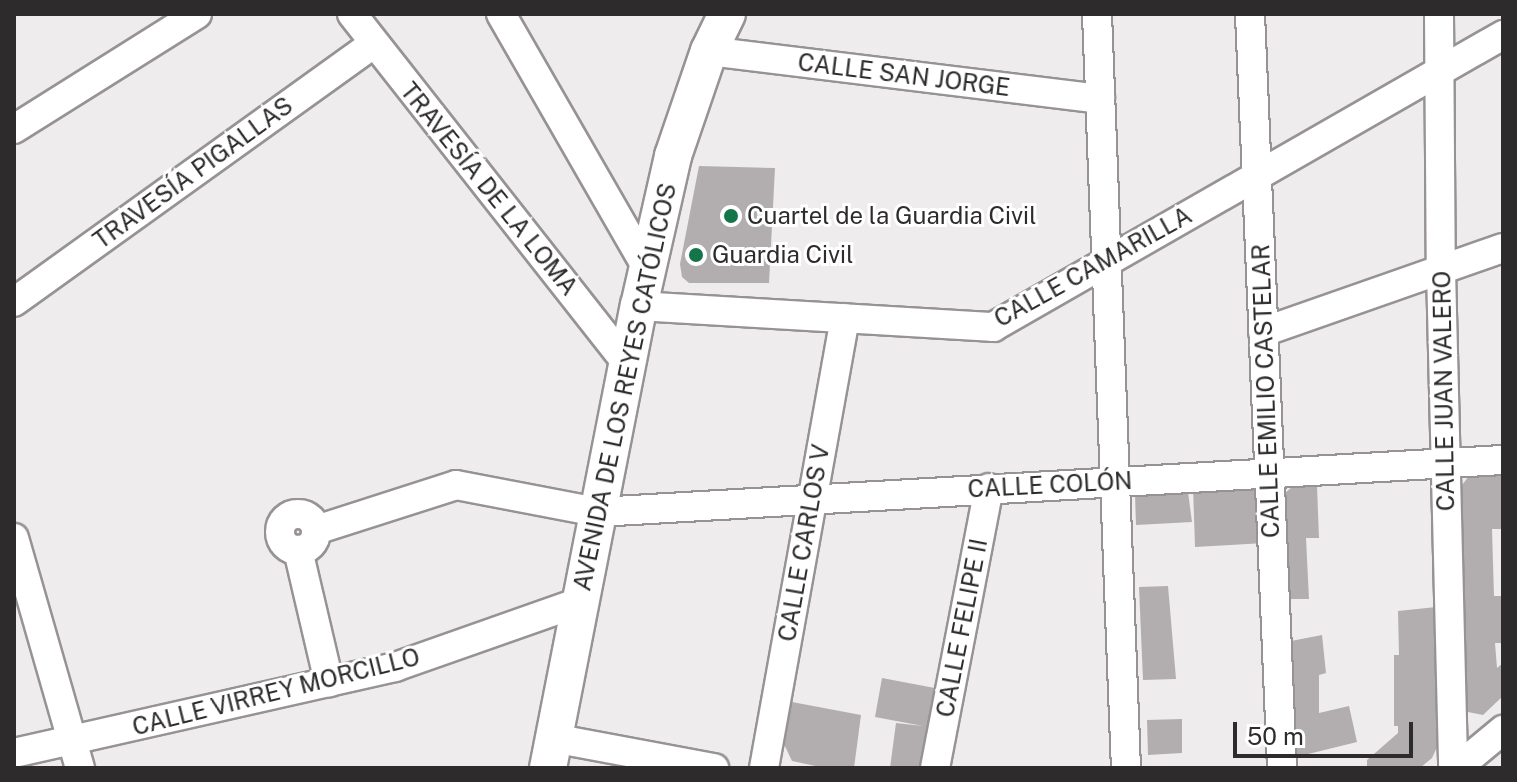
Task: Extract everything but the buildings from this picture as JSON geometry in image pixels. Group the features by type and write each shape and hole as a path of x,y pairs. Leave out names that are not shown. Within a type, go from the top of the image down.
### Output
{"street":[{"path":"14,129 197,14"},
{"name":"TRAVESÍA DE LA LOMA","path":"352,14 627,363"},
{"path":"501,14 647,268"},
{"name":"AVENIDA DE LOS REYES CATÓLICOS","path":"550,753 627,363 673,156 709,51 727,14"},
{"path":"1097,14 1126,768"},
{"name":"CALLE EMILIO CASTELAR","path":"1250,14 1282,768"},
{"name":"CALLE JUAN VALERO","path":"1439,14 1441,270 1455,768"},
{"name":"CALLE CAMARILLA","path":"639,306 993,327 1503,35"},
{"name":"TRAVESÍA PIGALLAS","path":"14,302 373,44"},
{"name":"CALLE SAN JORGE","path":"709,51 1100,99"},
{"path":"1263,332 1503,248"},
{"name":"CALLE CARLOS V","path":"764,768 845,318"},
{"name":"CALLE COLÓN","path":"329,682 307,540 456,485 598,512 1503,460"},
{"name":"CALLE FELIPE II","path":"935,768 989,488"},
{"path":"14,538 80,768"},
{"name":"CALLE VIRREY MORCILLO","path":"14,753 395,667 580,602"},
{"path":"1455,768 1503,730"},
{"path":"550,753 714,768"}],"place":[{"name":"Cuartel de la Guardia Civil","path":"731,216"},
{"name":"Guardia Civil","path":"696,255"}]}
